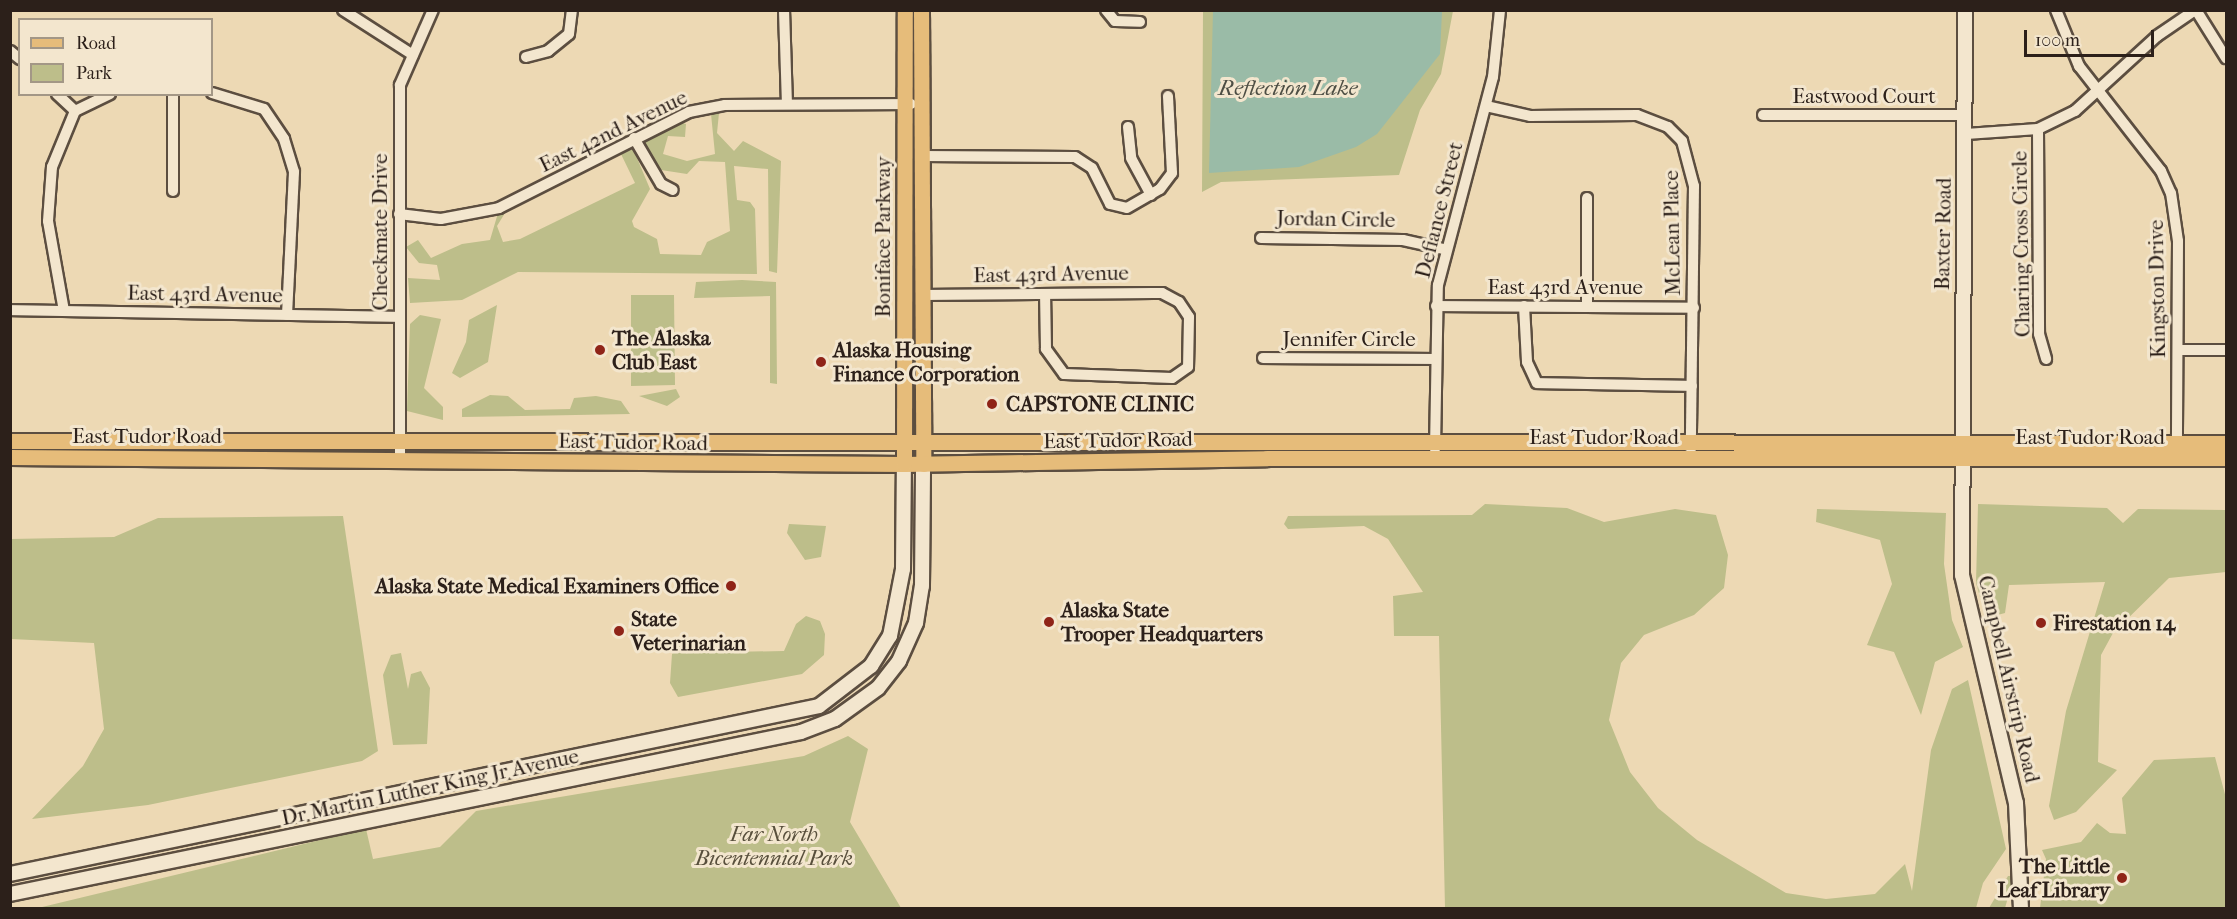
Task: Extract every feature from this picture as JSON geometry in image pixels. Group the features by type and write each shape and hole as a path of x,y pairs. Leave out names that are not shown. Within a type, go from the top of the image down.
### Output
{"main road":[{"name":"Boniface Parkway","path":"904,464 905,10"},
{"name":"Boniface Parkway","path":"921,10 923,464"},
{"name":"East Tudor Road","path":"10,441 922,441 1435,450 1691,458 1961,458 2177,451 2226,443"},
{"name":"East Tudor Road","path":"10,457 923,464 1691,442 1961,442 2177,451 2226,458"}],"street":[{"path":"343,10 413,55"},
{"name":"Checkmate Drive","path":"400,460 400,85 433,10"},
{"path":"526,57 548,51 569,33 572,10"},
{"path":"784,10 787,104"},
{"path":"1106,10 1115,21 1140,22"},
{"name":"Defiance Street","path":"1435,450 1436,306 1444,249 1486,106 1499,51 1500,10"},
{"name":"Baxter Road","path":"1961,458 1966,134 1965,10"},
{"name":"Kingston Drive","path":"2056,10 2079,66 2161,171 2171,193 2176,214 2179,350 2177,451"},
{"path":"1966,134 2038,129 2098,92 2157,36 2195,10 2226,58"},
{"path":"213,93 264,109 284,138 294,172 287,315"},
{"path":"59,96 75,111"},
{"path":"64,311 48,221 52,167 75,111 106,96"},
{"path":"173,96 173,191"},
{"path":"922,156 1071,157 1091,166 1115,208 1130,207 1151,195 1172,170 1168,96"},
{"name":"East 42nd Avenue","path":"399,214 441,219 500,208 633,138 689,112 787,104 922,104"},
{"name":"McLean Place","path":"1486,106 1530,116 1637,115 1668,127 1690,159 1694,308 1691,458"},
{"name":"Eastwood Court","path":"1763,115 1965,115"},
{"path":"1128,127 1131,158 1151,195"},
{"name":"Charing Cross Circle","path":"2038,129 2039,334 2046,359"},
{"path":"633,138 661,184 673,190"},
{"path":"1587,198 1587,306"},
{"name":"Jordan Circle","path":"1261,238 1403,240 1444,249"},
{"name":"East 43rd Avenue","path":"922,296 1045,294 1158,293 1179,302 1190,320 1191,356 1179,376 1080,378 1056,367 1045,346 1045,294"},
{"name":"East 43rd Avenue","path":"1436,306 1694,308"},
{"path":"1524,306 1527,363 1537,383 1692,386"},
{"name":"East 43rd Avenue","path":"10,310 400,317"},
{"path":"2179,350 2226,350"},
{"name":"Jennifer Circle","path":"1263,358 1435,359"},
{"name":"Campbell Airstrip Road","path":"1961,458 1962,575 2016,803 2021,909"},
{"name":"Dr Martin Luther King Jr Avenue","path":"10,874 792,715 844,692 871,666 898,609 904,464"},
{"name":"Dr Martin Luther King Jr Avenue","path":"10,894 801,732 854,709 899,661 916,623 922,586 923,464"}],"green space":[{"name":"Reflection Lake","path":"1203,11 1453,11 1441,74 1420,110 1399,175 1221,182 1202,192"},
{"path":"719,113 717,133 734,151 743,141 781,161 777,273 769,271 768,169 734,166 737,200 750,202 755,209 757,274 518,272 462,300 410,303 408,278 440,280 437,265 419,263 406,247 418,240 431,258 462,244 490,240 498,213 505,213 497,226 503,242 520,239 635,183 620,152 632,146 650,189 632,221 634,227 657,239 660,254 701,255 707,242 730,231 725,162 699,161 687,174 661,170 644,144 651,132 675,121 686,124 685,137 668,136 663,154 687,161 715,154 711,114"},
{"path":"742,280 776,282 777,384 770,383 770,296 694,298 696,282"},
{"path":"631,295 674,295 675,385 631,386"},
{"path":"497,305 488,362 460,378 452,373 466,342 469,320"},
{"path":"420,315 441,319 424,388 443,407 443,420 407,411 410,324"},
{"path":"676,389 680,397 667,406 639,396"},
{"path":"490,395 508,396 525,410 570,409 574,398 596,396 621,401 630,414 462,417 462,409"},
{"path":"1485,504 1567,508 1604,522 1675,509 1716,515 1728,555 1724,588 1694,615 1644,635 1621,663 1609,720 1630,772 1658,808 1697,840 1786,893 1826,899 1875,894 1905,864 1912,891 1931,750 1952,689 1968,680 2006,849 1983,883 1976,908 1445,908 1439,636 1394,636 1393,596 1423,592 1388,539 1364,526 1288,529 1284,524 1288,516 1472,515"},
{"path":"1978,504 2107,508 2123,523 2138,509 2226,510 2226,572 2169,578 2113,633 2101,655 2098,762 2117,770 2076,812 2054,820 2049,806 2066,711 2105,582 2009,585 2005,613 1986,618 1976,583"},
{"path":"1817,509 1946,513 1944,564 1952,620 1963,647 1935,662 1921,715 1894,652 1867,645 1892,584 1880,540 1816,522"},
{"path":"343,516 378,751 362,761 148,805 32,819 83,766 104,729 94,643 11,639 11,539 114,537 158,518"},
{"path":"789,524 826,526 821,557 805,560 787,533"},
{"path":"806,616 820,621 825,634 824,655 802,674 678,697 670,683 672,654 684,639 729,652 784,651 796,624"},
{"path":"401,653 408,689 411,674 421,671 430,688 427,744 393,745 383,675 391,655"},
{"name":"Far North Bicentennial Park","path":"848,736 868,749 850,822 901,908 38,908 366,829 373,859 440,847 476,811 804,756"},
{"path":"2215,757 2226,798 2226,908 2040,908 2046,859 2042,850 2081,842 2097,823 2110,833 2126,834 2122,798 2154,760"},
{"path":"2008,876 2014,876 2005,908 1989,908"}],"water":[{"name":"Reflection Lake","path":"1213,11 1442,11 1440,54 1377,134 1356,147 1299,167 1209,173"}],"place":[{"name":"The Alaska Club East","path":"600,350"},
{"name":"Alaska Housing Finance Corporation","path":"821,362"},
{"name":"CAPSTONE CLINIC","path":"992,404"},
{"name":"Alaska State Medical Examiners Office","path":"731,586"},
{"name":"Alaska State Trooper Headquarters","path":"1049,622"},
{"name":"Firestation 14","path":"2041,623"},
{"name":"State Veterinarian","path":"619,631"},
{"name":"The Little Leaf Library","path":"2122,878"}]}
